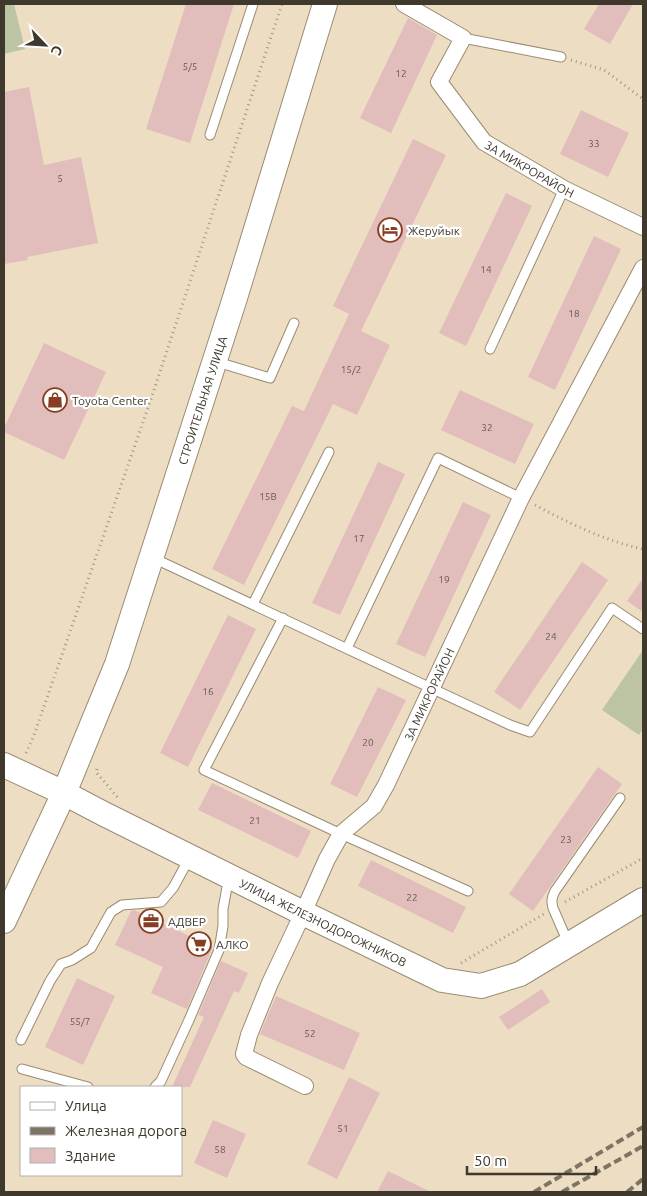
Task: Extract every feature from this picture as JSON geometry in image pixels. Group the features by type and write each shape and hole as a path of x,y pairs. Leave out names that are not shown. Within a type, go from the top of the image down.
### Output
{"main road":[{"name":"СТРОИТЕЛЬНАЯ УЛИЦА","path":"4,921 64,793 117,664 234,301 325,4"},
{"name":"УЛИЦА ЖЕЛЕЗНОДОРОЖНИКОВ","path":"12,758 64,793 303,913 442,980 481,986 520,974 643,900"}],"street":[{"path":"404,4 463,38"},
{"name":"3А МИКРОРАЙОН","path":"463,38 439,82 484,142 564,189 643,227"},
{"name":"3А МИКРОРАЙОН","path":"305,1086 246,1057 244,1054 249,1035 270,983 327,859 341,834 374,806 386,785 521,498 643,268"}],"lane":[{"path":"210,135 254,4"},
{"path":"463,38 561,57"},
{"path":"490,349 564,189"},
{"path":"214,361 270,378 294,322"},
{"path":"253,604 329,452"},
{"path":"347,648 438,458 521,498"},
{"path":"151,557 510,725 530,732 612,608 643,629"},
{"path":"283,618 204,770 468,891"},
{"path":"569,945 554,909 552,897 620,798"},
{"path":"21,1040 60,964 72,960 91,948 110,912 122,905 162,902 173,888 190,857"},
{"path":"156,1086 161,1081 219,950 223,926 223,909 229,876"},
{"path":"22,1069 84,1086"}],"path":[{"path":"12,758 26,753 33,738 145,414 282,4"},
{"path":"561,57 604,70 643,99"},
{"path":"521,498 594,534 631,547 643,549"},
{"path":"96,772 120,799"},
{"path":"459,964 643,858"}],"green space":[{"path":"4,4 14,4 25,49 4,54"},
{"path":"643,650 643,729 639,735 602,710"}],"building":[{"path":"186,4 234,4 190,143 146,129"},
{"path":"599,4 633,4 610,44 584,29"},
{"path":"408,18 437,35 391,133 360,118"},
{"path":"29,87 44,165 81,157 98,243 27,257 28,260 4,264 4,92"},
{"path":"581,110 629,133 608,177 560,154"},
{"path":"413,139 446,155 361,331 390,345 357,415 333,404 244,585 212,569 292,406 304,411 349,314 333,306"},
{"path":"506,193 532,206 466,346 439,333"},
{"path":"594,236 621,249 555,390 528,377"},
{"name":"Toyota Center","path":"44,343 106,372 64,460 4,432 4,428"},
{"path":"460,390 534,424 515,464 441,430"},
{"path":"378,462 405,474 340,615 312,603"},
{"path":"463,502 491,515 425,657 396,644"},
{"path":"582,562 608,580 520,710 494,692"},
{"path":"643,578 643,612 627,601"},
{"path":"228,615 256,629 188,767 160,753"},
{"path":"378,687 406,700 357,797 330,784"},
{"path":"598,767 622,784 533,911 509,894"},
{"path":"212,783 311,831 298,858 198,810"},
{"path":"371,860 466,907 453,933 358,886"},
{"path":"134,910 213,947 187,1009 151,993 163,967 115,945 131,911"},
{"path":"221,961 248,973 239,993 234,991 190,1087 172,1086 204,1017 198,1015"},
{"path":"77,978 115,996 83,1065 45,1047"},
{"path":"542,989 550,1002 508,1030 499,1017"},
{"path":"276,996 360,1033 344,1070 260,1034"},
{"path":"349,1077 380,1093 337,1179 307,1164"},
{"path":"213,1120 246,1134 227,1178 194,1163"},
{"path":"388,1171 431,1192 377,1192"}],"railway":[{"path":"534,1192 643,1127"},
{"path":"562,1192 643,1146"},
{"path":"627,1192 643,1179"}],"place":[{"name":"Жеруйык","path":"390,230"},
{"name":"Toyota Center","path":"55,400"},
{"name":"АДВЕР","path":"151,921"},
{"name":"АЛКО","path":"199,944"}]}
